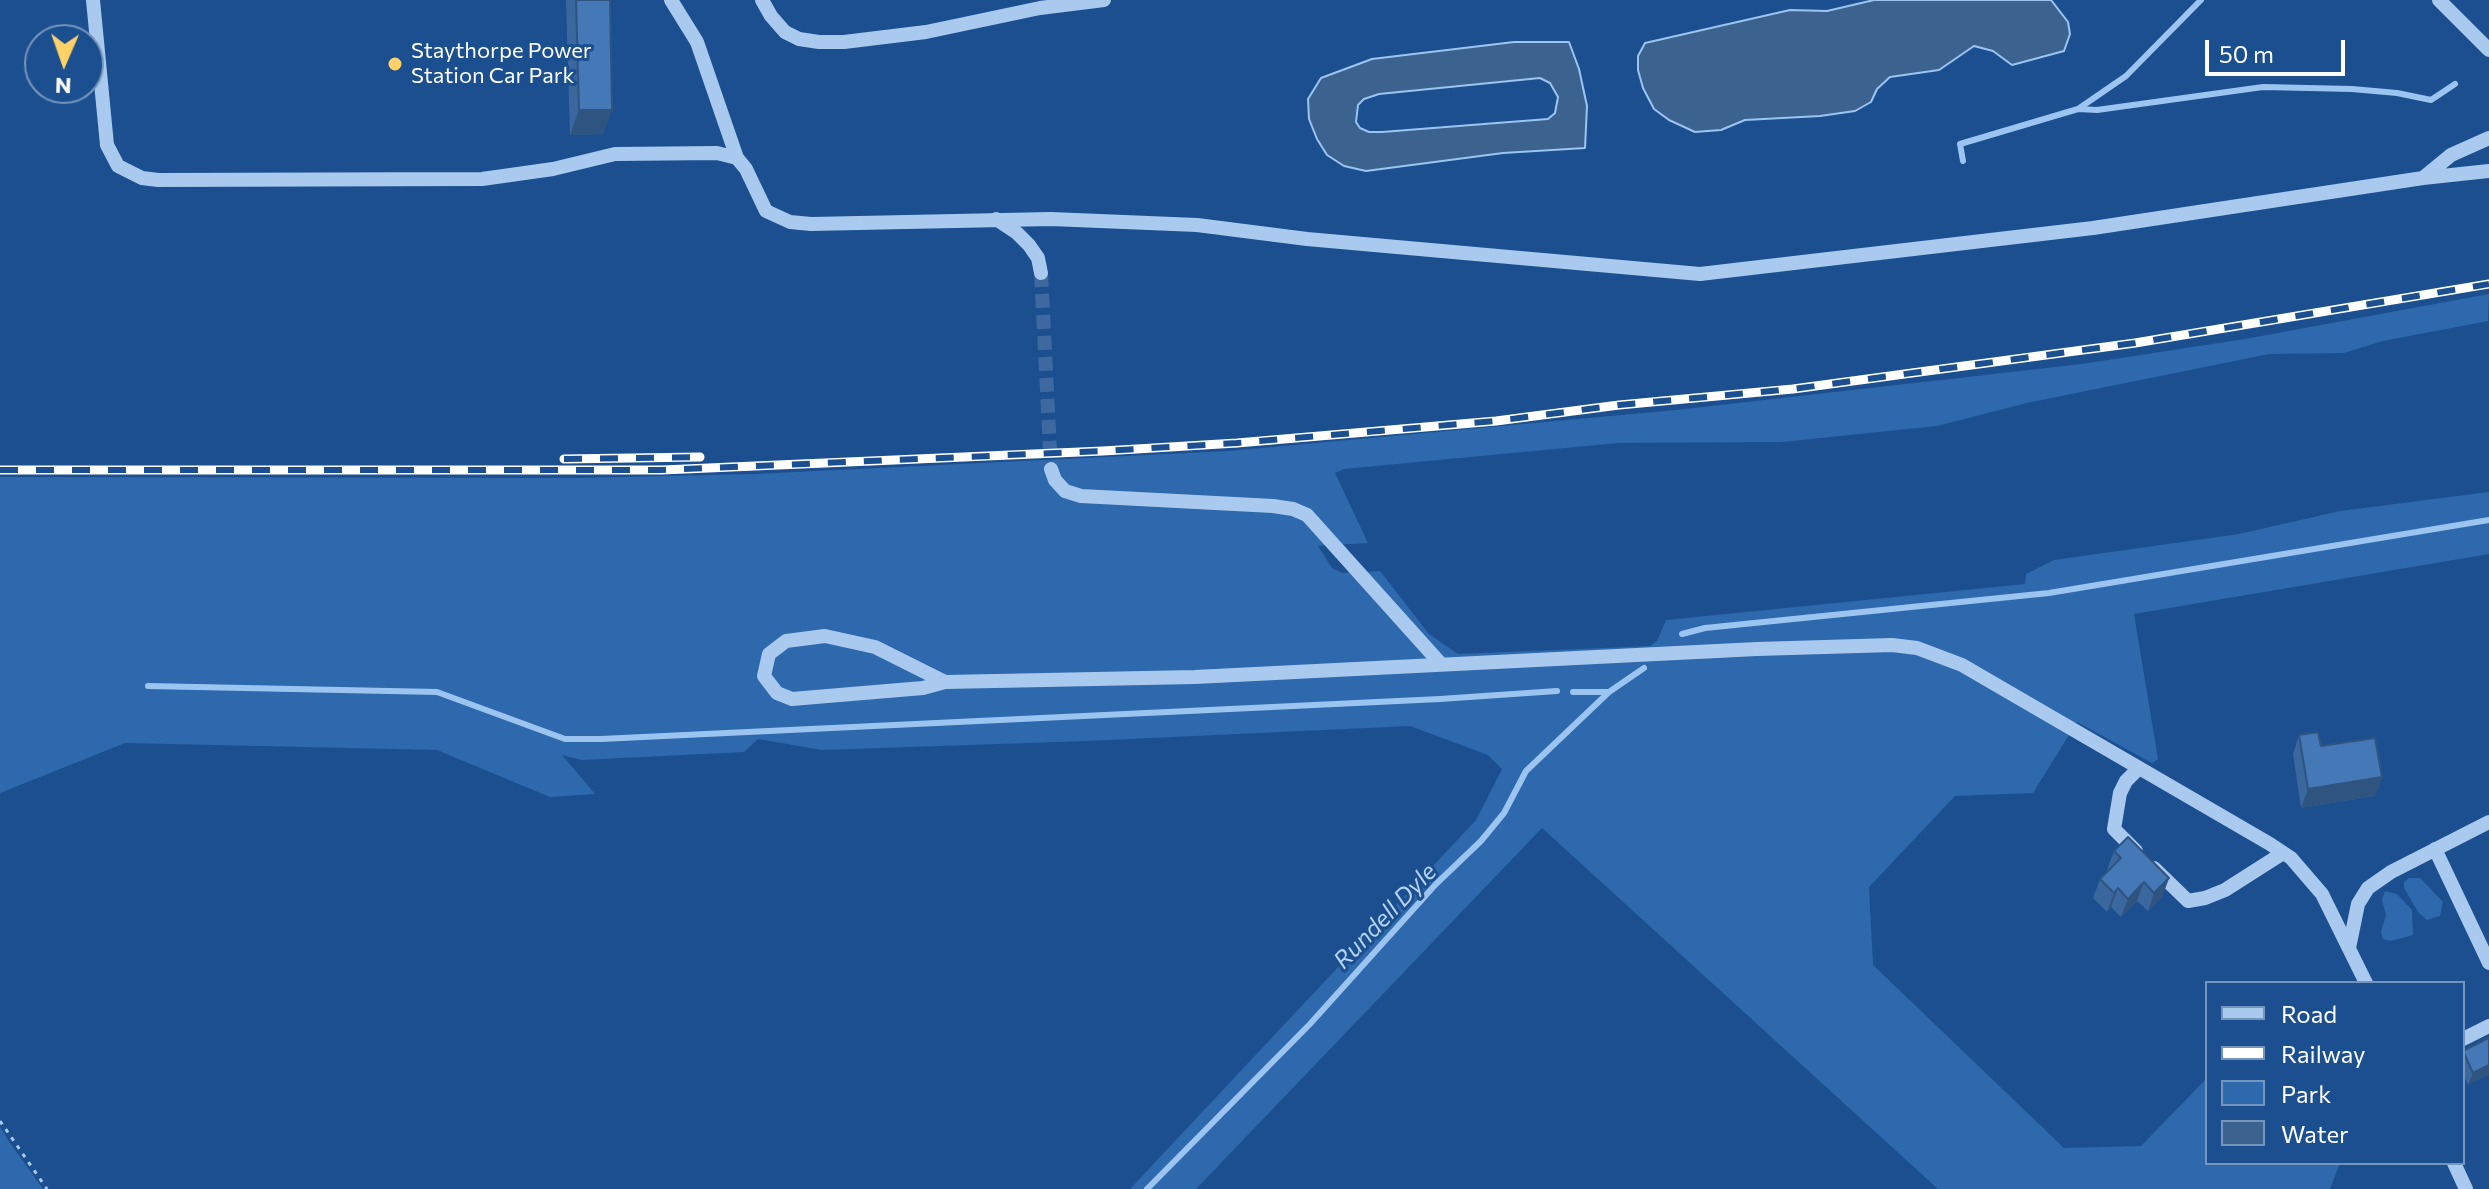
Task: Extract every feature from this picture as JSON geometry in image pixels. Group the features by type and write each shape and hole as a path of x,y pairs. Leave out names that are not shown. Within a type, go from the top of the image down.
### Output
{"lane":[{"path":"93,0 107,145 118,166 142,178 482,179 536,172 615,154 717,153 737,158"},
{"path":"671,0 697,42 737,158 746,169 766,211 790,222 811,224 996,219 1197,225 1307,239 1700,274 2093,228 2423,178 2489,171"},
{"path":"762,0 785,32 799,39 819,42 926,32 1040,8 1104,0"},
{"path":"2439,0 2489,50"},
{"path":"2423,178 2451,155 2489,138"},
{"path":"996,219 1029,245 1038,258 1041,273"},
{"path":"1051,469 1055,480 1065,491 1081,496 1273,506 1307,515 1440,663"},
{"path":"945,682 875,647 825,636 786,641 769,654 764,676 777,693 792,699 923,688 945,682 1195,677 1440,663 1877,645 1917,648 1962,665 2283,853 2322,894 2365,981"},
{"path":"2139,768 2126,781 2120,793 2114,829 2188,901 2225,890 2283,853"},
{"path":"2349,948 2358,904 2368,888 2391,872 2489,822"},
{"path":"2435,849 2489,963"},
{"path":"2465,1038 2489,1026"},
{"path":"2455,1165 2466,1189"}],"path":[{"path":"0,1121 47,1189"}],"green space":[{"path":"2489,294 2488,321 2383,341 2344,353 2269,354 2027,403 1937,426 1782,442 1618,443 1344,469 1335,473 1368,543 1318,546 1332,568 1342,573 1380,571 1429,634 1458,654 1650,646 1657,641 1666,620 2025,584 2026,574 2054,560 2239,534 2340,511 2489,492 2489,554 2134,614 2158,759 2152,763 2077,722 2033,793 1955,796 1869,887 1873,965 2064,1148 2141,1146 2205,1080 2205,1165 2339,1165 2330,1189 1938,1189 1542,828 1196,1189 1130,1189 1476,820 1502,769 1488,755 1410,726 822,750 758,739 744,752 582,760 562,755 595,794 550,797 437,750 125,743 0,793 0,477 579,478 755,474 1229,451 1676,410 2082,364 2245,339"},
{"path":"2409,878 2420,878 2443,902 2440,916 2427,920 2418,912 2404,888 2404,882"},
{"path":"2385,891 2397,894 2412,910 2413,935 2391,941 2383,939 2381,932 2386,915 2382,900"},
{"path":"0,1127 10,1143 43,1189 0,1189"}],"water":[{"path":"1874,0 2051,0 2068,22 2070,34 2064,51 2012,65 1993,51 1974,46 1939,70 1890,77 1877,89 1871,102 1855,111 1745,120 1721,130 1695,132 1669,120 1654,109 1643,88 1638,56 1645,43 1790,10 1827,11"},
{"path":"1514,42 1569,42 1587,106 1585,148 1503,153 1366,171 1344,166 1327,155 1317,139 1309,119 1308,99 1321,78 1372,59","holes":["1540,78 1550,83 1558,97 1555,113 1548,119 1382,132 1369,132 1356,122 1358,105 1364,99 1379,94"]}],"building":[{"path":"576,0 610,0 612,110 579,110"},
{"path":"2318,732 2321,746 2375,738 2382,777 2308,789 2299,735"},
{"path":"2128,837 2169,878 2154,893 2144,882 2128,899 2118,888 2114,893 2100,879 2121,858 2114,851"},
{"path":"2489,1038 2489,1065 2473,1073 2465,1050"}],"waterway":[{"path":"1963,161 1960,144 2078,109 2126,76 2201,0"},
{"path":"2078,109 2097,110 2263,87 2352,89 2431,100 2455,84"},
{"path":"1682,634 1705,628 2049,593 2489,520"},
{"name":"Rundell Dyle","path":"1147,1189 1310,1024 1436,884 1481,841 1504,813 1526,771 1609,692 1644,668"},
{"path":"148,686 437,692 565,739 1557,691"},
{"path":"1573,692 1609,692"}],"tunnel":[{"path":"1041,273 1051,469"}],"railway":[{"path":"0,470 662,470 1237,443 1496,421 1619,405 1793,389 2135,343 2489,284"},
{"path":"564,459 700,457"}],"place":[{"name":"Staythorpe Power Station Car Park","path":"395,64"}]}
